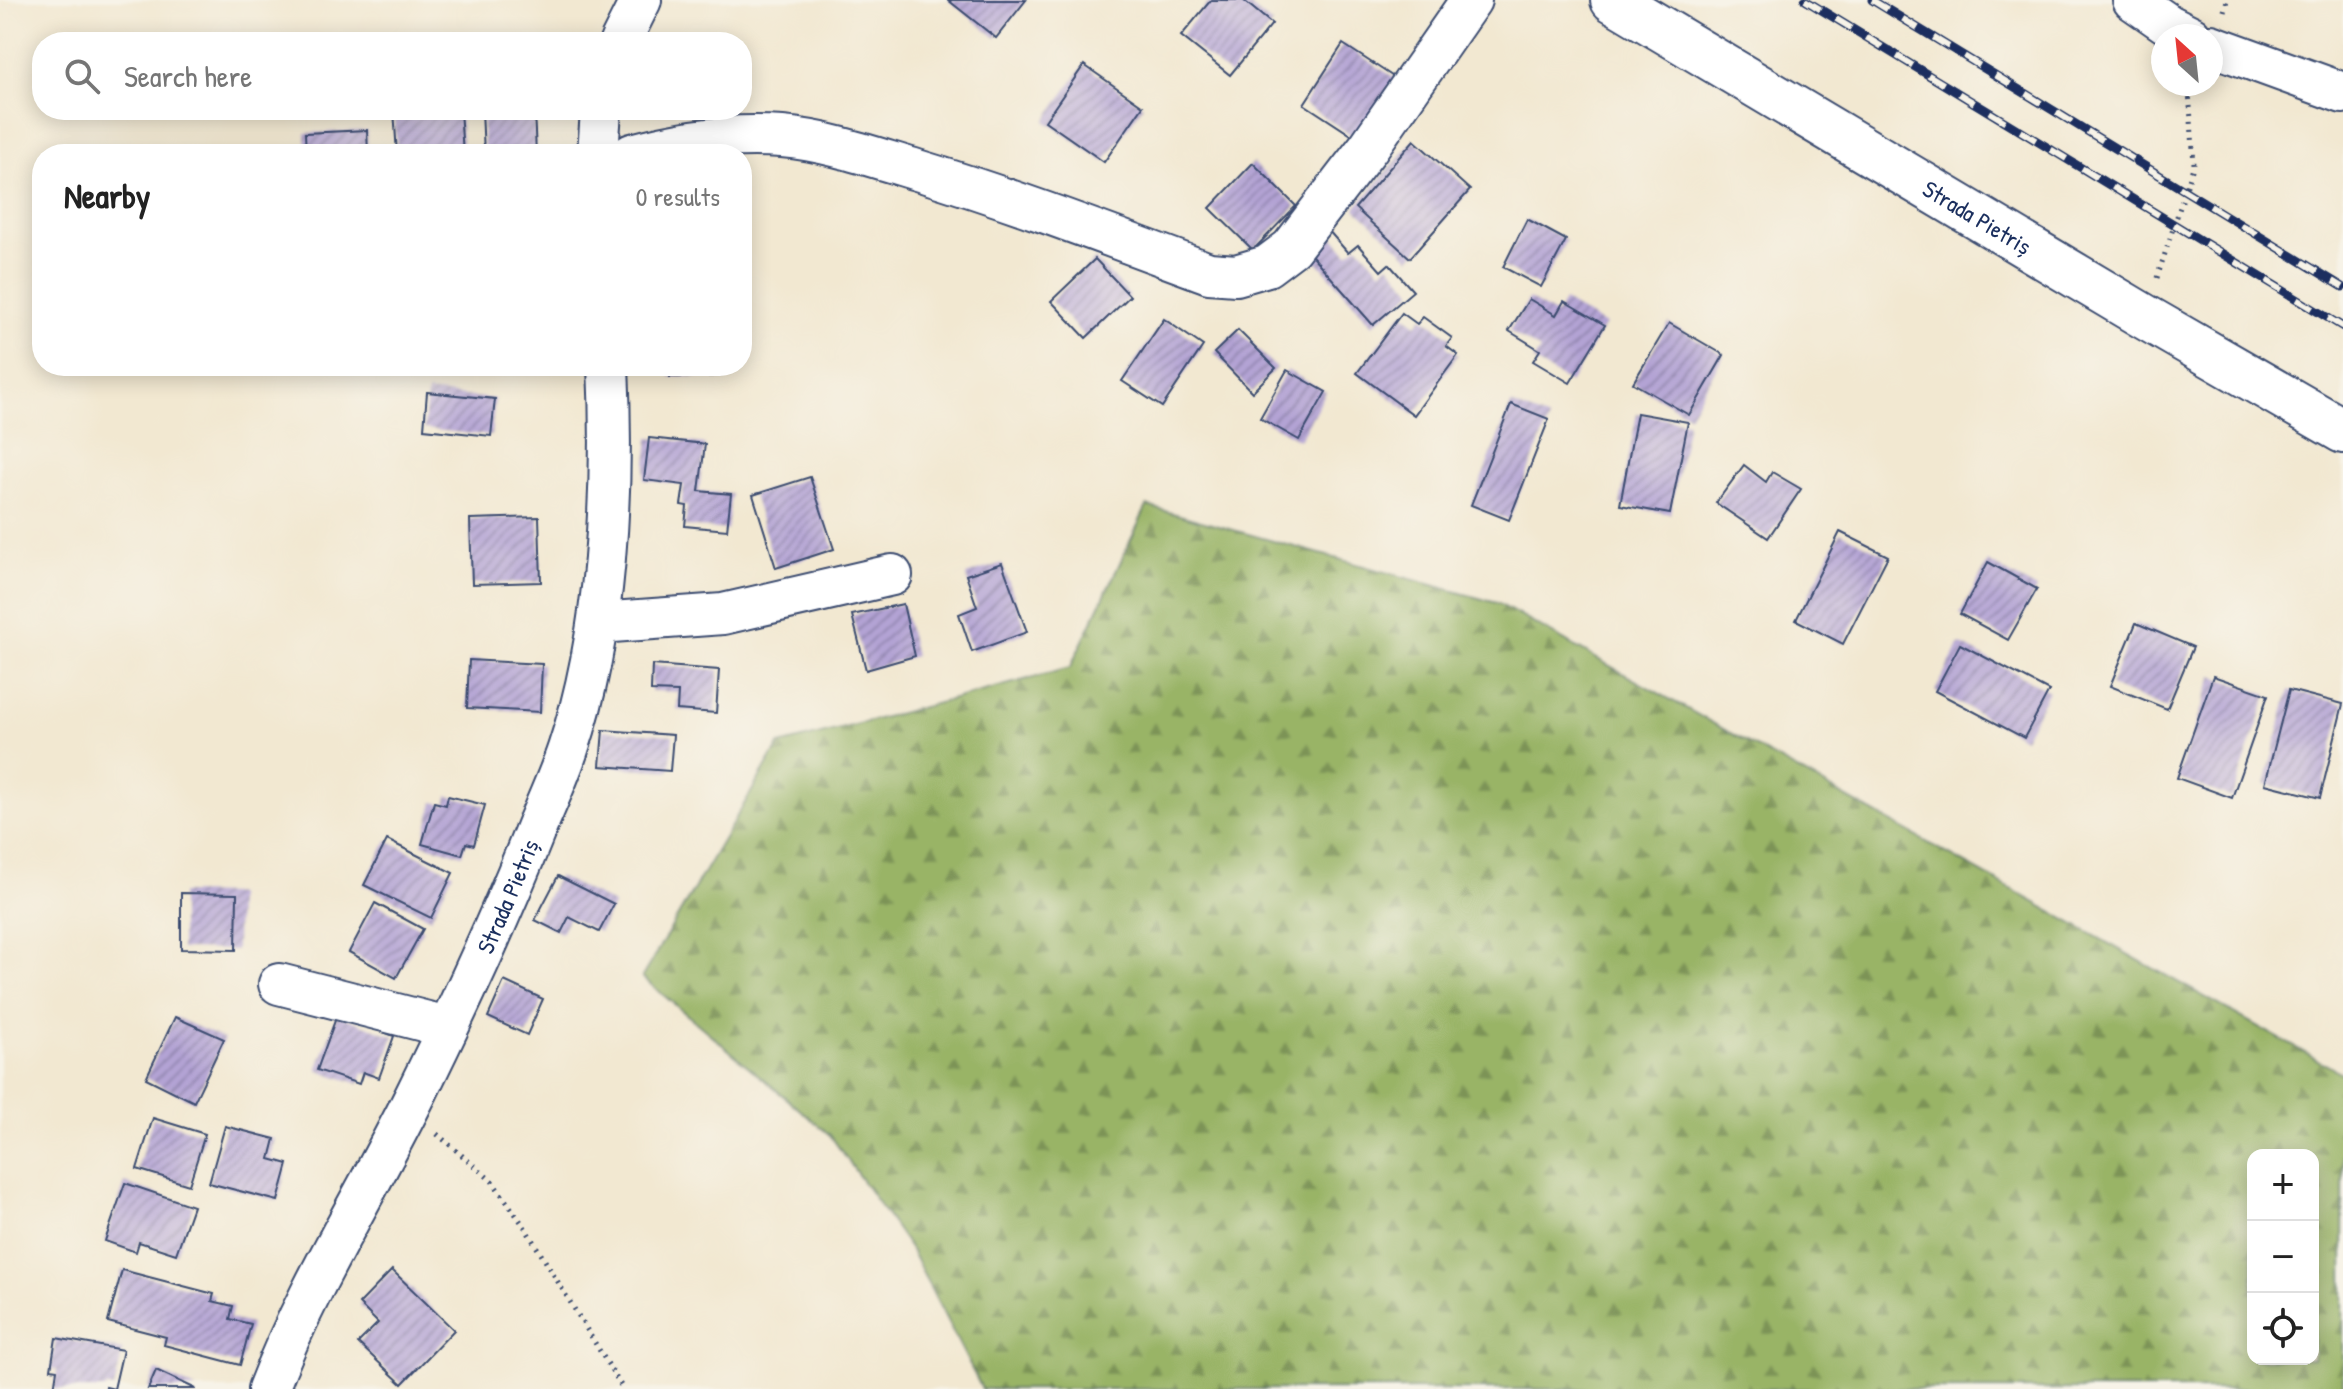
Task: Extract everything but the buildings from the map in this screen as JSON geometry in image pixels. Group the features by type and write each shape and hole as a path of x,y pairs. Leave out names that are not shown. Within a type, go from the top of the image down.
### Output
{"main road":[{"name":"Strada Pietriș","path":"1613,0 2145,317 2343,431"}],"street":[{"path":"625,32 641,0"},
{"path":"669,144 781,137 836,146 980,189 1209,273 1236,275 1267,266 1291,248 1368,148 1471,0"},
{"path":"2133,0 2168,24"},
{"path":"2223,49 2343,93"},
{"path":"599,144 600,120"},
{"name":"Strada Pietriș","path":"268,1389 317,1278 406,1113 497,922 568,748 598,623 605,565 608,376"},
{"path":"598,623 723,614 892,575"},
{"path":"279,984 447,1027"}],"path":[{"path":"2145,317 2194,164 2189,96"},
{"path":"406,1113 452,1144 492,1181 524,1226 623,1389"}],"green space":[{"path":"1147,506 1497,603 2343,1074 2343,1389 982,1389 911,1250 830,1135 642,977 779,745 1070,668"}],"railway":[{"path":"1805,0 2343,327"},
{"path":"1872,0 2343,287"}]}
